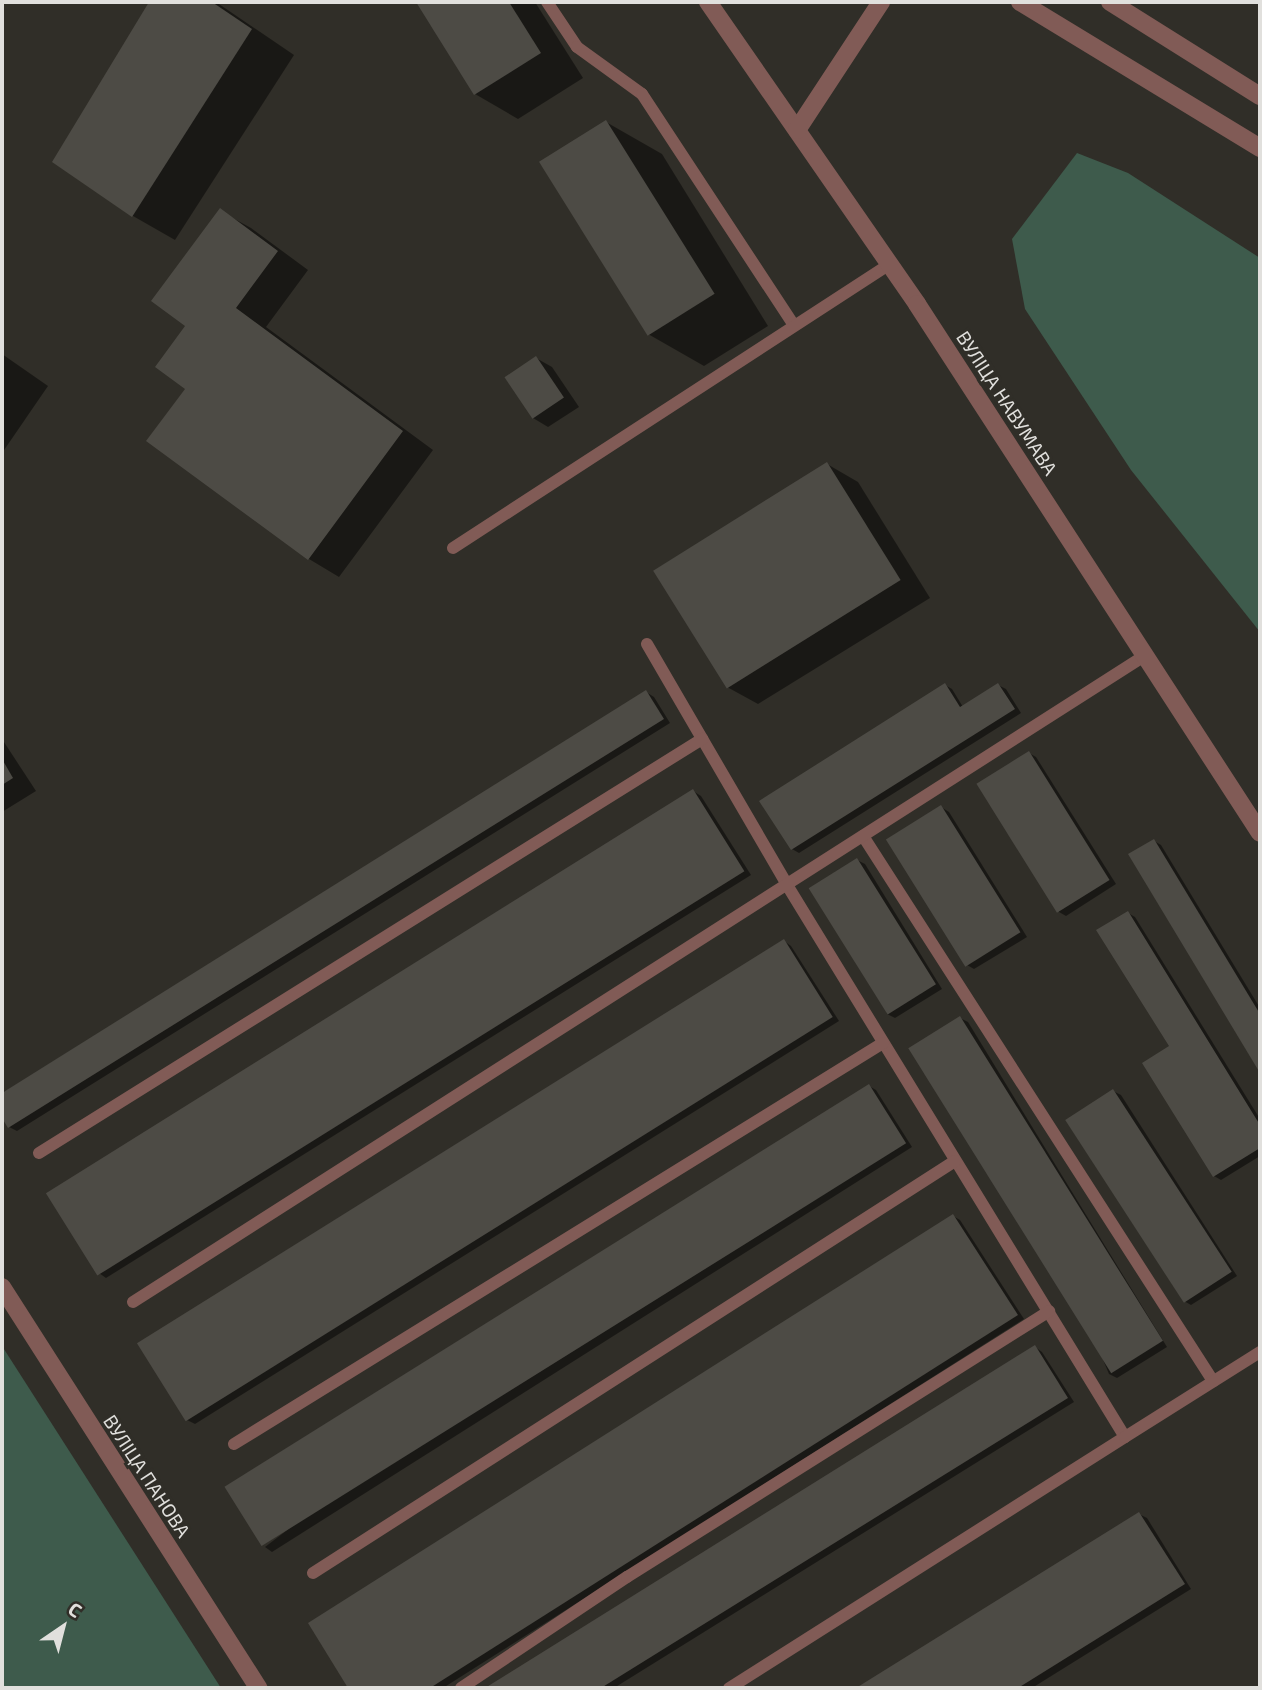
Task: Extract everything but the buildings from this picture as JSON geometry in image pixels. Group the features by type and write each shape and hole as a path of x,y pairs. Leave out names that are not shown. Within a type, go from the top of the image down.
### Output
{"street":[{"name":"ВУЛІЦА НАВУМАВА","path":"708,2 890,264 1260,833"},
{"path":"797,130 881,2"},
{"path":"1020,2 1260,148"},
{"path":"1121,4 1260,96"},
{"name":"ВУЛІЦА ПАНОВА","path":"2,1287 258,1688"}],"lane":[{"path":"547,2 577,47 642,94 794,325"},
{"path":"453,548 890,264"},
{"path":"647,644 787,885 1125,1437"},
{"path":"133,1302 1146,655"},
{"path":"39,1153 702,740"},
{"path":"863,836 1213,1381"},
{"path":"234,1444 883,1043"},
{"path":"313,1573 955,1161"},
{"path":"461,1688 638,1570 1049,1311"},
{"path":"729,1688 1260,1352"}],"green space":[{"path":"1077,153 1128,173 1260,258 1260,632 1131,470 1025,309 1012,239"},
{"path":"2,1346 221,1688 2,1688"}]}
